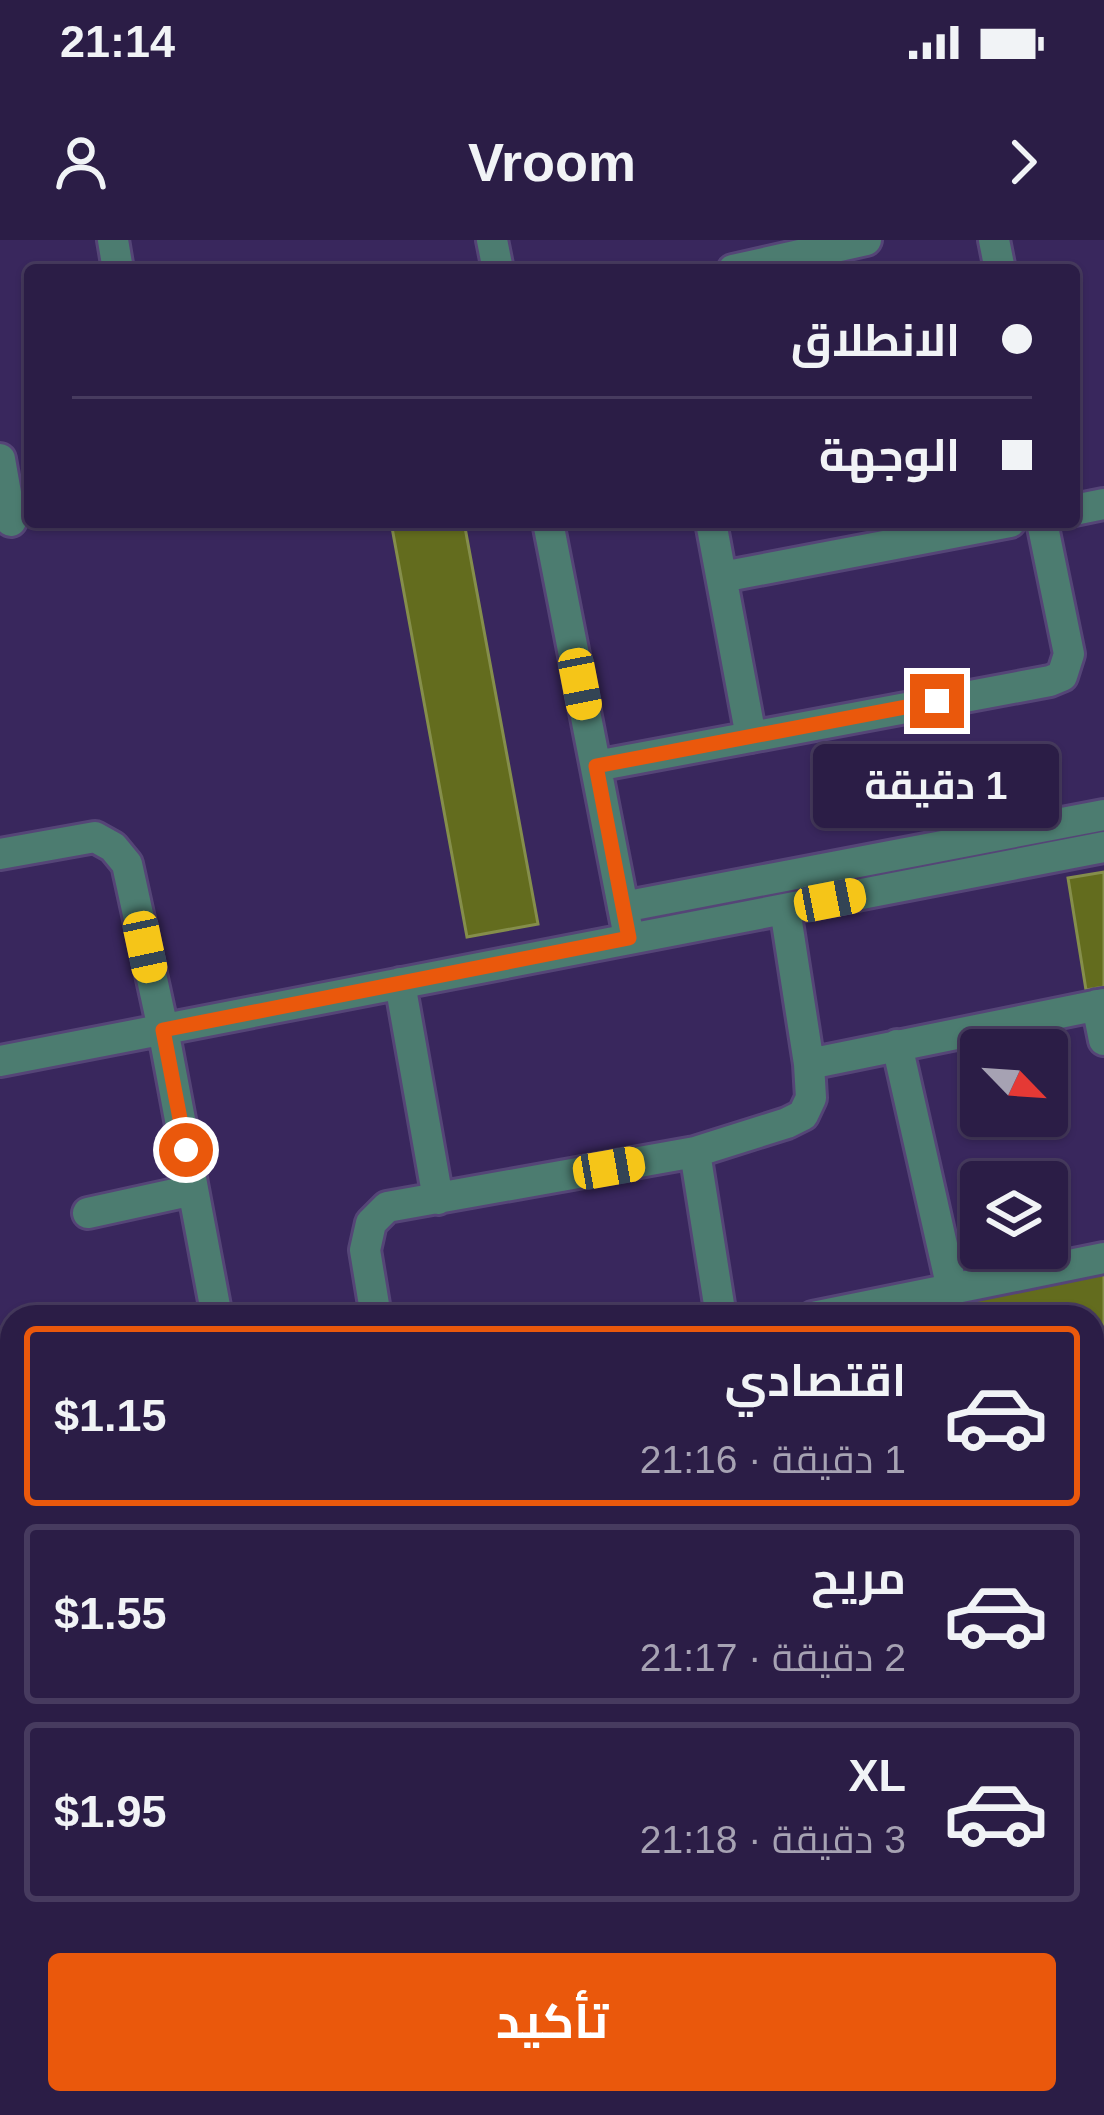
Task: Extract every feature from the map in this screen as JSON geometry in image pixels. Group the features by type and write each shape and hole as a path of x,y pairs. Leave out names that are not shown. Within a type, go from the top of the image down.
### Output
{"street":[{"path":"746,264 783,246 866,240"},
{"path":"0,459 14,520"},
{"path":"549,528 629,938"},
{"path":"712,528 752,736"},
{"path":"722,577 979,528"},
{"path":"596,766 1062,676 1069,654 1043,528"},
{"path":"623,907 1104,815"},
{"path":"0,854 94,837 113,847 127,864 215,1305"},
{"path":"0,1061 1104,847"},
{"path":"374,1305 365,1250 370,1223 387,1207 695,1152 802,1115 811,1098 809,1064 785,909"},
{"path":"400,983 438,1199"},
{"path":"809,1064 1100,1005 1104,1040"},
{"path":"897,1045 952,1289"},
{"path":"695,1152 720,1305"},
{"path":"88,1213 193,1190"},
{"path":"873,1305 1104,1258"}],"building":[{"path":"392,528 465,528 538,924 467,937"},
{"path":"1104,872 1104,987 1086,990 1068,878"},
{"path":"1104,1273 1104,1305 942,1305"}],"route":[{"path":"186,1150 163,1030 629,938 596,766 937,701"}]}
